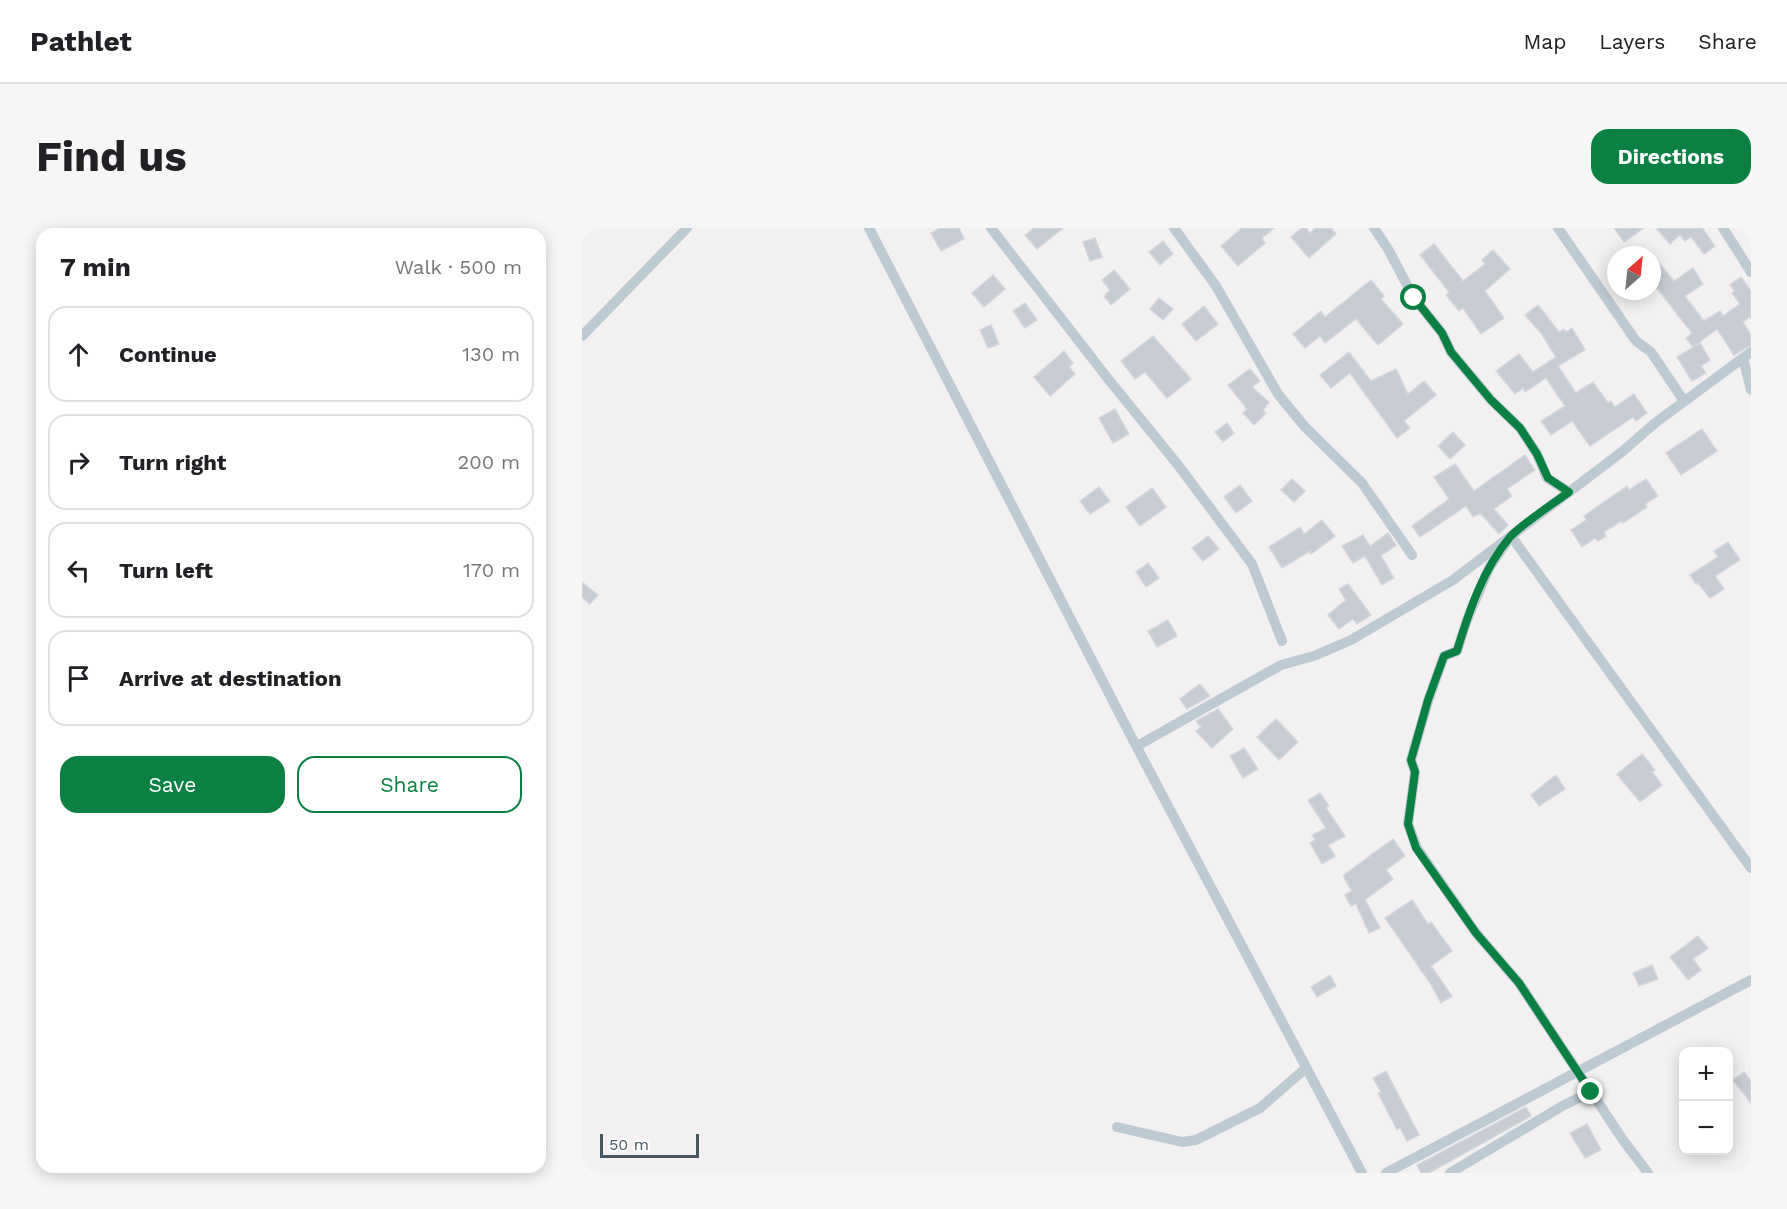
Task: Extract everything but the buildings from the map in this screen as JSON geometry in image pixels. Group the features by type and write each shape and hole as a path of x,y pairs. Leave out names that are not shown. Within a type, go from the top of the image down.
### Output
{"street":[{"path":"582,336 687,228"},
{"path":"869,228 1137,746 1362,1173"},
{"path":"991,228 1178,465 1252,564 1282,641"},
{"path":"1174,228 1216,286 1278,394 1305,427 1362,483 1412,555"},
{"path":"1374,228 1414,298 1442,333 1451,352 1491,400 1520,428 1537,454 1548,478 1569,492"},
{"path":"1558,228 1636,342 1651,352 1684,402"},
{"path":"1723,228 1751,272"},
{"path":"1137,746 1281,665 1314,656 1351,640 1453,580 1747,355"},
{"path":"1747,355 1751,390"},
{"path":"1511,536 1751,868"},
{"path":"1511,536 1489,568 1467,620 1457,651 1444,656 1438,672 1411,760 1415,772 1408,824 1416,848 1476,933 1519,983 1648,1173"},
{"path":"1386,1173 1751,980"},
{"path":"1117,1127 1182,1142 1196,1140 1260,1108 1306,1068"},
{"path":"1450,1173 1554,1110 1591,1092"}],"route":[{"path":"1414,298 1442,333 1451,352 1491,400 1520,428 1537,454 1548,478 1569,492 1511,536 1489,568 1467,620 1457,651 1444,656 1428,700 1411,760 1415,772 1408,824 1416,848 1476,933 1519,983 1591,1092"}]}
